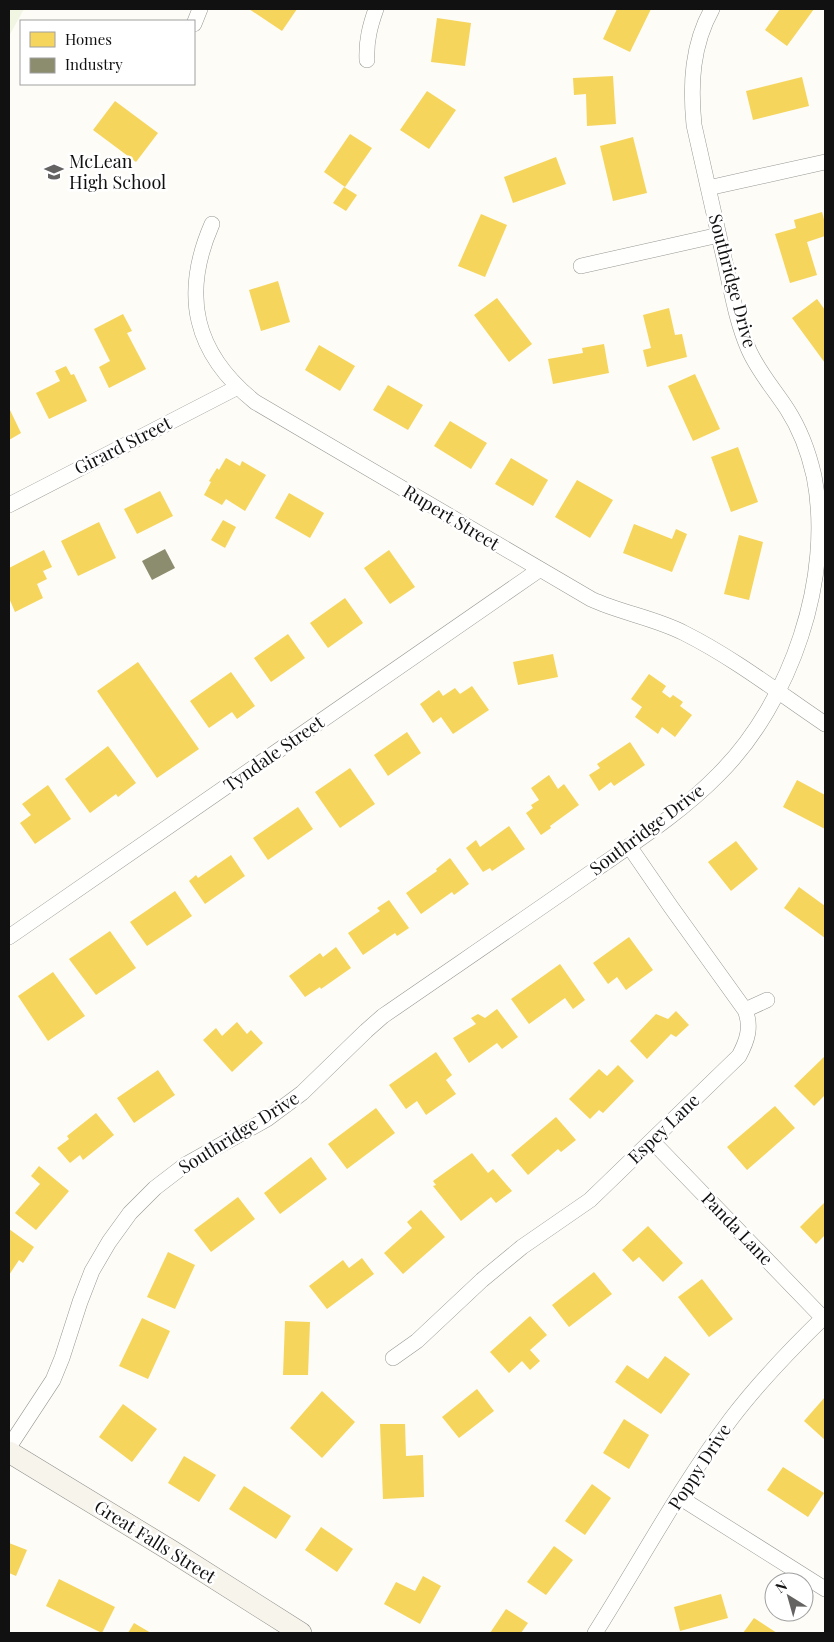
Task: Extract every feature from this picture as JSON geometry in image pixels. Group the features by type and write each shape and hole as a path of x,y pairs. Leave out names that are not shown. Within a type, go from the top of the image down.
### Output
{"main road":[{"name":"Great Falls Street","path":"9,1452 170,1550 301,1633"}],"street":[{"path":"195,22 200,9"},
{"path":"367,60 369,29 376,9"},
{"name":"Southridge Drive","path":"9,1447 53,1380 92,1271 104,1249 130,1213 155,1188 185,1165 267,1119 288,1104 317,1080 366,1031 384,1016 691,801 721,772 748,740 778,692 796,655 809,615 817,574 821,534 822,492 804,442 793,420 748,348 735,305 718,235 694,125 691,97 693,67 700,37 712,9"},
{"path":"708,188 825,162"},
{"name":"Rupert Street","path":"212,224 202,247 198,263 196,297 200,323 208,348 236,388 255,402 539,570 611,608 669,626 684,633 724,656 825,724"},
{"path":"581,266 718,235"},
{"name":"Girard Street","path":"9,504 236,388"},
{"name":"Tyndale Street","path":"9,937 539,570"},
{"name":"Espey Lane","path":"393,1358 522,1247 590,1200 739,1056 747,1042 749,1029 745,1010 629,846"},
{"path":"745,1010 767,1000"},
{"name":"Panda Lane","path":"652,1141 824,1317"},
{"name":"Poppy Drive","path":"595,1633 701,1461 731,1418 766,1375 824,1317"},
{"path":"679,1497 825,1589"}],"green space":[{"path":"9,9 24,9 9,36"}],"building: Homes":[{"path":"249,9 297,9 282,31"},
{"path":"617,9 651,9 630,52 603,39"},
{"path":"780,9 814,9 787,46 765,30"},
{"path":"437,18 471,23 465,66 431,62"},
{"path":"613,76 616,124 587,126 586,94 574,95 573,78"},
{"path":"802,77 809,106 753,120 746,91"},
{"path":"427,91 456,110 429,149 400,130"},
{"path":"115,101 158,133 136,162 93,130"},
{"path":"350,134 372,148 345,187 324,172"},
{"path":"633,137 647,193 613,201 600,146"},
{"path":"556,157 566,184 513,203 504,177"},
{"path":"344,187 357,195 346,211 333,203"},
{"path":"822,212 825,223 825,236 807,242 817,275 790,283 775,234 796,228 794,220"},
{"path":"481,214 507,225 485,277 458,266"},
{"path":"278,281 290,322 261,331 249,290"},
{"path":"497,298 532,344 509,362 474,315"},
{"path":"817,299 825,310 825,363 792,318"},
{"path":"669,308 675,335 682,334 687,357 647,367 643,350 651,348 643,315"},
{"path":"123,314 132,331 127,333 146,369 109,388 99,367 110,361 94,329"},
{"path":"604,344 609,373 553,384 548,359 583,353 582,348"},
{"path":"319,345 355,366 340,391 305,370"},
{"path":"66,366 71,375 74,374 87,401 49,419 36,393 60,381 55,371"},
{"path":"695,374 720,429 693,441 668,386"},
{"path":"388,385 423,405 408,430 373,410"},
{"path":"9,408 21,433 9,440"},
{"path":"450,421 487,443 471,469 434,446"},
{"path":"738,447 758,502 731,512 711,457"},
{"path":"226,458 240,466 242,461 266,475 245,511 226,499 222,505 204,495 211,482 209,481 217,468 219,470"},
{"path":"511,458 548,480 533,506 495,484"},
{"path":"577,480 613,500 590,538 555,517"},
{"path":"160,491 173,516 137,534 124,509"},
{"path":"289,493 324,513 310,538 275,518"},
{"path":"223,520 236,527 225,548 211,540"},
{"path":"99,522 116,558 78,576 61,541"},
{"path":"634,524 672,539 676,529 687,534 672,572 623,553"},
{"path":"739,535 763,542 749,600 724,594"},
{"path":"44,550 52,567 43,571 47,579 37,584 43,598 15,612 9,598 9,568"},
{"path":"389,550 415,587 390,604 364,568"},
{"path":"345,598 363,623 328,648 310,623"},
{"path":"288,634 305,658 271,682 254,658"},
{"path":"553,654 558,677 518,685 513,662"},
{"path":"138,662 199,749 157,778 97,691"},
{"path":"231,672 255,706 237,719 232,712 209,728 190,701"},
{"path":"649,674 666,686 662,692 670,698 673,695 683,702 680,706 692,715 675,737 662,727 658,734 635,717 642,707 631,699"},
{"path":"472,686 489,710 453,734 441,717 433,723 420,704 439,690 443,696 455,688 460,694"},
{"path":"407,732 421,753 388,776 374,755"},
{"path":"630,742 645,765 614,786 611,782 599,791 589,775 600,768 597,764"},
{"path":"108,746 136,783 118,797 116,794 90,813 65,779"},
{"path":"350,768 375,804 340,828 315,792"},
{"path":"549,775 558,789 564,784 579,805 541,835 526,813 533,808 531,805 539,800 531,788"},
{"path":"797,780 825,795 825,829 783,807"},
{"path":"48,785 71,819 35,844 20,823 31,815 22,804"},
{"path":"298,807 313,829 268,860 253,838"},
{"path":"509,826 525,849 492,871 490,868 483,872 466,848 476,840 480,847"},
{"path":"736,841 758,869 731,891 708,862"},
{"path":"231,855 245,876 205,904 189,881 196,875 198,878"},
{"path":"450,858 469,884 454,895 452,892 421,914 406,893 437,871 436,869"},
{"path":"799,887 825,906 825,938 784,908"},
{"path":"175,891 192,916 147,946 130,922"},
{"path":"389,900 409,928 397,936 395,933 363,955 348,933 380,911 377,908"},
{"path":"110,931 136,968 96,995 69,959"},
{"path":"629,937 653,970 626,990 617,977 608,984 593,963"},
{"path":"336,947 351,968 321,989 320,987 305,997 289,976 320,953 323,957"},
{"path":"560,964 585,1000 573,1009 565,998 529,1024 511,999"},
{"path":"53,972 85,1016 48,1041 18,996"},
{"path":"497,1009 518,1037 502,1049 497,1043 469,1063 453,1038 476,1024 471,1018 478,1014 485,1018"},
{"path":"676,1011 689,1025 676,1037 671,1034 647,1059 630,1041 656,1014 668,1019"},
{"path":"237,1022 247,1034 251,1030 263,1043 232,1072 203,1040 216,1028 222,1036"},
{"path":"436,1052 452,1075 446,1080 456,1094 426,1115 417,1101 406,1109 389,1085"},
{"path":"825,1056 825,1095 814,1106 794,1086"},
{"path":"618,1065 634,1081 603,1113 599,1110 590,1119 569,1099 599,1069 607,1076"},
{"path":"158,1070 175,1095 134,1123 117,1098"},
{"path":"775,1106 795,1128 747,1170 727,1147"},
{"path":"376,1108 395,1133 347,1169 328,1144"},
{"path":"96,1113 114,1135 83,1160 80,1155 70,1163 57,1148 69,1139 67,1136"},
{"path":"556,1117 576,1140 561,1152 558,1149 528,1175 511,1155"},
{"path":"472,1153 488,1173 493,1169 512,1191 496,1203 491,1197 461,1221 433,1186 436,1185 433,1181"},
{"path":"311,1157 327,1179 280,1214 264,1193"},
{"path":"39,1166 69,1191 36,1230 15,1213 40,1184 31,1176"},
{"path":"238,1197 255,1219 211,1252 194,1230"},
{"path":"825,1202 825,1235 816,1244 800,1227"},
{"path":"421,1210 445,1237 403,1274 384,1253 412,1228 407,1222"},
{"path":"648,1226 683,1263 663,1282 639,1257 633,1262 622,1250"},
{"path":"9,1229 34,1247 23,1263 19,1260 9,1275"},
{"path":"168,1252 195,1265 175,1309 147,1297"},
{"path":"362,1258 374,1274 327,1309 309,1286 343,1260 349,1268"},
{"path":"594,1272 612,1294 569,1327 552,1305"},
{"path":"702,1279 733,1319 709,1337 678,1297"},
{"path":"530,1316 547,1335 530,1350 540,1361 530,1370 522,1361 509,1373 490,1352"},
{"path":"142,1318 170,1331 148,1379 119,1366"},
{"path":"285,1321 310,1322 308,1375 283,1375"},
{"path":"665,1356 690,1374 661,1414 615,1382 627,1365 648,1379"},
{"path":"477,1389 494,1411 459,1438 442,1417"},
{"path":"322,1391 355,1422 322,1458 290,1428"},
{"path":"825,1397 825,1440 804,1421"},
{"path":"123,1404 157,1429 132,1462 99,1437"},
{"path":"624,1419 649,1435 629,1469 603,1453"},
{"path":"380,1424 405,1424 406,1456 423,1455 424,1497 383,1499"},
{"path":"184,1456 216,1475 199,1502 168,1483"},
{"path":"783,1467 824,1493 808,1517 767,1490"},
{"path":"592,1484 611,1498 585,1535 565,1521"},
{"path":"244,1486 291,1516 276,1539 229,1509"},
{"path":"321,1527 353,1549 337,1572 305,1550"},
{"path":"9,1543 27,1550 16,1576 9,1573"},
{"path":"554,1546 573,1560 546,1595 527,1582"},
{"path":"423,1576 441,1586 420,1624 384,1604 396,1582 415,1591"},
{"path":"59,1579 115,1607 102,1633 46,1606"},
{"path":"721,1594 728,1618 680,1631 674,1607"},
{"path":"506,1609 528,1623 521,1633 490,1633"},
{"path":"754,1618 777,1633 743,1633"},
{"path":"134,1623 151,1633 128,1633"}],"building: Industry":[{"path":"165,549 175,568 152,580 142,561"}],"place":[{"name":"McLean High School","path":"54,172"}]}
